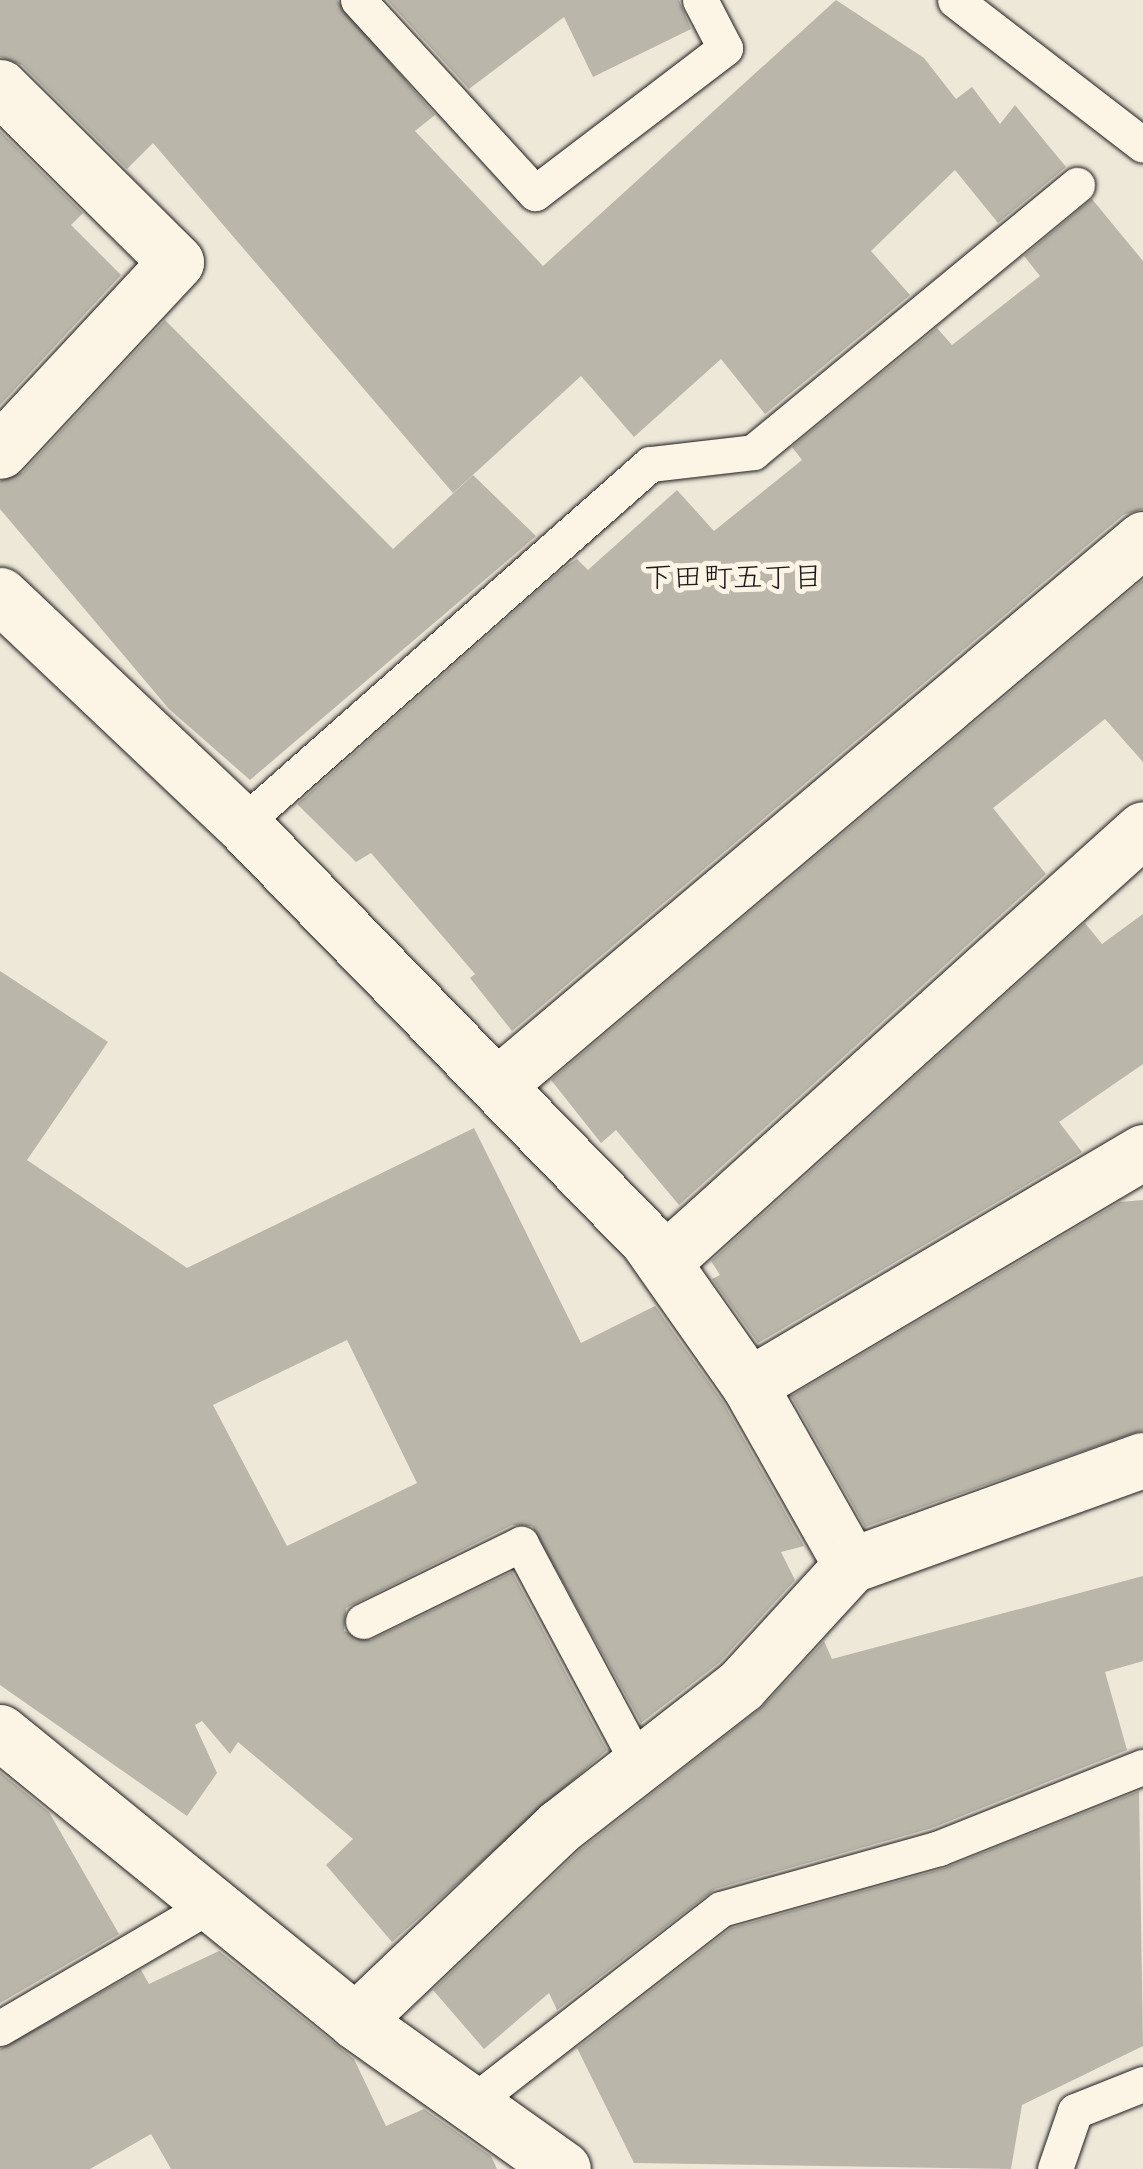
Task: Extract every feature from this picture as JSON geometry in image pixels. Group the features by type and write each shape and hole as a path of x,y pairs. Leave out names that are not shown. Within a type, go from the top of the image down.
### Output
{"street":[{"path":"0,87 176,262 0,451"},
{"path":"497,1085 1143,539"},
{"path":"0,595 242,824 663,1262 749,1385 852,1565"},
{"path":"663,1262 1143,829"},
{"path":"749,1385 1143,1152"},
{"path":"355,2021 560,1826 741,1685 852,1565 1143,1460"},
{"path":"0,1732 355,2021 563,2169"}],"lane":[{"path":"358,0 534,193 725,48 700,0"},
{"path":"955,0 1143,145"},
{"path":"242,824 650,464 753,452 1077,185"},
{"path":"363,1621 522,1544 639,1764"},
{"path":"473,2102 721,1909 939,1848 1143,1768"},
{"path":"0,2028 212,1904"},
{"path":"1055,2169 1076,2111 1143,2084"}],"building":[{"path":"0,0 337,0 435,115 415,131 543,266 836,0 924,58 956,99 972,87 1000,124 1015,105 1066,167 998,223 955,170 871,251 910,295 765,414 721,359 634,437 581,376 453,493 153,143 127,169 22,65 0,57"},
{"path":"387,0 679,0 691,29 593,77 564,17 469,89"},
{"path":"0,131 83,213 71,225 121,275 0,405"},
{"path":"1092,199 1143,261 1143,509 1123,515 512,1031 470,978 475,974 371,853 356,862 297,804 566,566 577,559 588,570 677,490 714,531 802,460 792,447 937,328 952,345 1040,276 1024,256"},
{"path":"165,320 393,549 473,475 536,536 250,780 169,709 0,509 0,481 23,472"},
{"path":"1143,580 1143,762 1105,719 993,808 1046,874 679,1205 616,1130 601,1143 551,1080"},
{"path":"1143,914 1143,1064 1059,1122 1082,1152 758,1343 712,1279 720,1275 711,1261 1085,923 1102,944"},
{"path":"0,971 108,1042 27,1160 187,1268 474,1128 581,1343 655,1306 723,1402 804,1546 781,1552 795,1580 720,1662 641,1723 532,1526 512,1525 346,1608 344,1631 371,1640 512,1572 607,1750 392,1942 326,1865 353,1839 238,1742 230,1754 202,1721 195,1725 217,1773 187,1816 0,1685","holes":["347,1340 417,1483 287,1546 213,1405"]},
{"path":"1143,1200 1143,1430 865,1527 791,1396 1120,1202"},
{"path":"1143,1576 1143,1661 1105,1672 1127,1750 932,1828 715,1889 557,2010 549,1993 484,2049 433,1990 580,1850 760,1709 824,1641 832,1659"},
{"path":"0,1772 49,1812 119,1934 0,2003"},
{"path":"1139,1791 1143,2046 1022,2105 1011,2169 634,2163 577,2048 731,1928 945,1868"},
{"path":"219,1951 354,2059 386,2126 424,2109 491,2156 497,2169 171,2169 151,2134 90,2169 0,2169 0,2049 141,1970 149,1984"}],"district":[{"name":"下田町五丁目","path":"733,577"}]}
